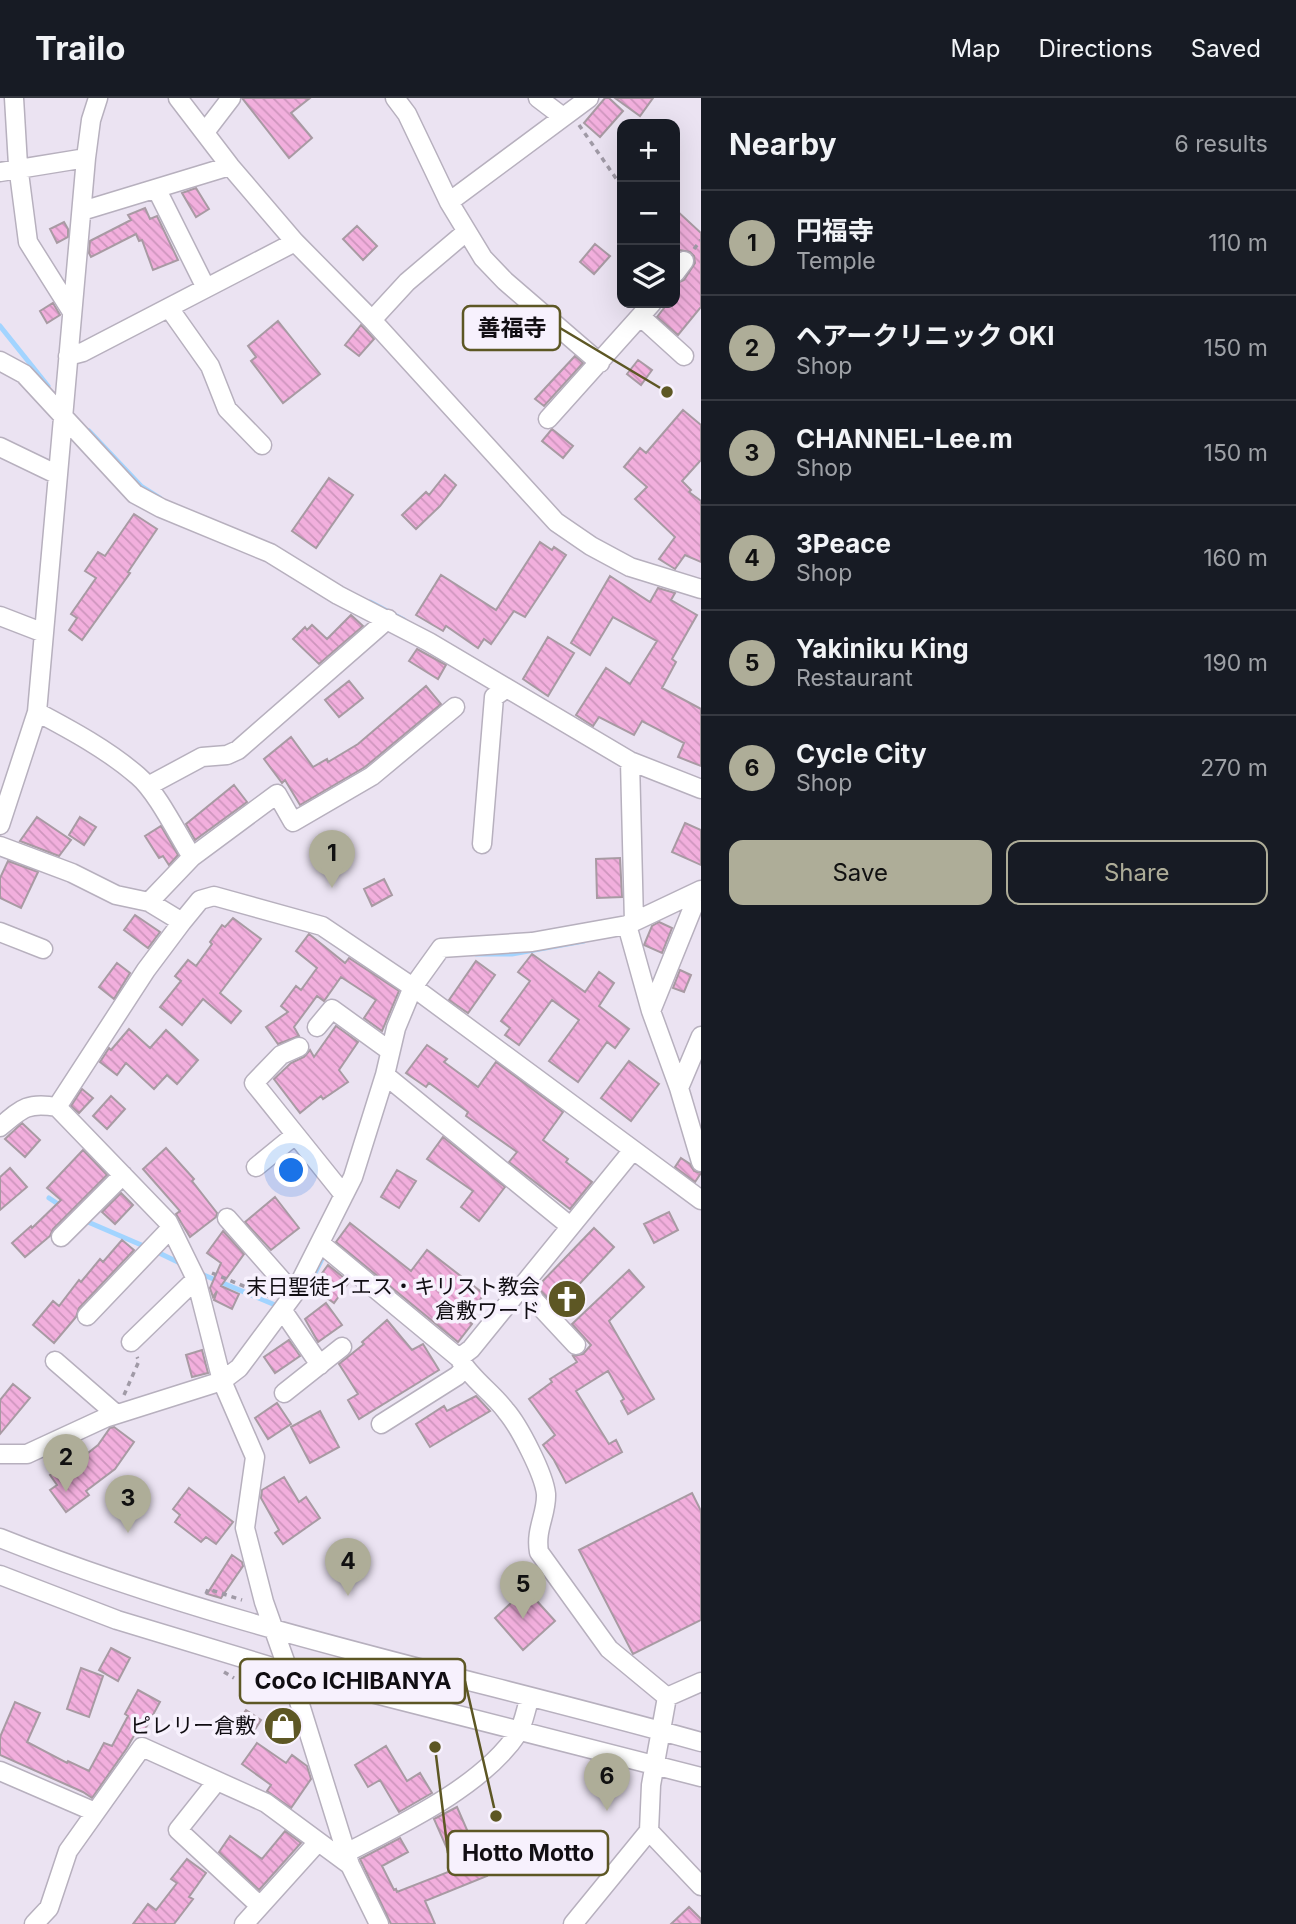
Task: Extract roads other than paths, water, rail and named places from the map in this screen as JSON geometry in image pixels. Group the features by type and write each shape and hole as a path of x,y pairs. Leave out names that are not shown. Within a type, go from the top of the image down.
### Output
{"street":[{"path":"14,98 28,242 72,312"},
{"path":"0,825 37,712 86,158 91,120 98,98"},
{"path":"177,98 209,128 230,166 295,242 375,317 556,522 591,546 630,567 701,589"},
{"path":"209,128 231,98"},
{"path":"395,98 407,114 449,202 483,258 505,281 600,363"},
{"path":"538,98 566,114"},
{"path":"449,202 589,98"},
{"path":"0,172 86,158"},
{"path":"82,211 230,166"},
{"path":"157,190 206,288"},
{"path":"375,317 407,282 466,232"},
{"path":"68,356 83,352 169,309 295,242"},
{"path":"169,309 210,366 227,410 262,445"},
{"path":"548,419 647,310 684,356"},
{"path":"0,361 24,374 135,494 161,508 255,545 338,595 388,619 630,761 701,789"},
{"path":"0,447 58,475"},
{"path":"0,616 44,633"},
{"path":"148,786 202,757 227,755 238,750 388,619"},
{"path":"482,844 494,697 507,688"},
{"path":"149,902 192,857 277,794 293,822 372,776 455,707"},
{"path":"37,712 92,744 138,776 148,786 192,857"},
{"path":"630,761 630,924 651,1011 679,1088 701,1162"},
{"path":"0,846 72,873 116,895 149,902 181,922"},
{"path":"0,1454 27,1454 116,1414 222,1381 239,1368 289,1303 325,1247 389,1078 390,1051 396,1028 441,948 532,942 630,924 699,893"},
{"path":"651,1011 699,893"},
{"path":"57,1107 146,970 181,922 200,900 214,896 321,926 417,990 701,1200"},
{"path":"0,932 43,949"},
{"path":"317,1027 332,1009 390,1051"},
{"path":"679,1088 701,1036"},
{"path":"299,1047 281,1055 254,1083 344,1195"},
{"path":"389,1078 569,1226"},
{"path":"0,1126 22,1108 36,1104 57,1107 171,1228 192,1270 222,1381 255,1457 245,1528 264,1602 348,1859 379,1924"},
{"path":"256,1167 295,1135"},
{"path":"381,1424 457,1376 471,1349 633,1150"},
{"path":"61,1237 123,1175"},
{"path":"228,1218 289,1303 320,1365"},
{"path":"87,1316 171,1228"},
{"path":"325,1247 462,1363 507,1412 539,1469 546,1494 537,1537 539,1552 609,1649 667,1698"},
{"path":"131,1342 192,1270"},
{"path":"522,1286 576,1345"},
{"path":"284,1393 342,1347"},
{"path":"54,1361 116,1414"},
{"path":"0,1538 139,1590 275,1631 701,1742"},
{"path":"0,1575 117,1620 289,1672 701,1777"},
{"path":"667,1698 701,1682"},
{"path":"348,1859 448,1797 501,1755 520,1730 530,1697"},
{"path":"573,1924 649,1831 654,1765 667,1698"},
{"path":"34,1924 49,1908 68,1851 142,1747 265,1803 318,1842 348,1859"},
{"path":"0,1771 95,1812"},
{"path":"217,1781 178,1830 260,1906"},
{"path":"649,1831 701,1886"},
{"path":"244,1924 318,1842"}],"waterway":[{"path":"0,326 48,386"},
{"path":"89,431 141,486 160,498"},
{"path":"370,602 404,620"},
{"path":"476,954 512,954 584,941"},
{"path":"49,1198 61,1206"},
{"path":"81,1219 146,1247"},
{"path":"155,1251 184,1265"},
{"path":"309,1285 325,1253"},
{"path":"199,1273 280,1307"}],"place":[{"name":"善福寺","path":"667,392"},
{"name":"円福寺","path":"332,888"},
{"name":"末日聖徒イエス・キリスト教会 倉敷ワード","path":"567,1299"},
{"name":"ヘアークリニック OKI","path":"66,1492"},
{"name":"CHANNEL-Lee.m","path":"128,1533"},
{"name":"3Peace","path":"348,1596"},
{"name":"Yakiniku King","path":"523,1619"},
{"name":"ピレリー倉敷","path":"283,1726"},
{"name":"Hotto Motto","path":"435,1747"},
{"name":"Cycle City","path":"607,1811"},
{"name":"CoCo ICHIBANYA","path":"496,1816"}]}
